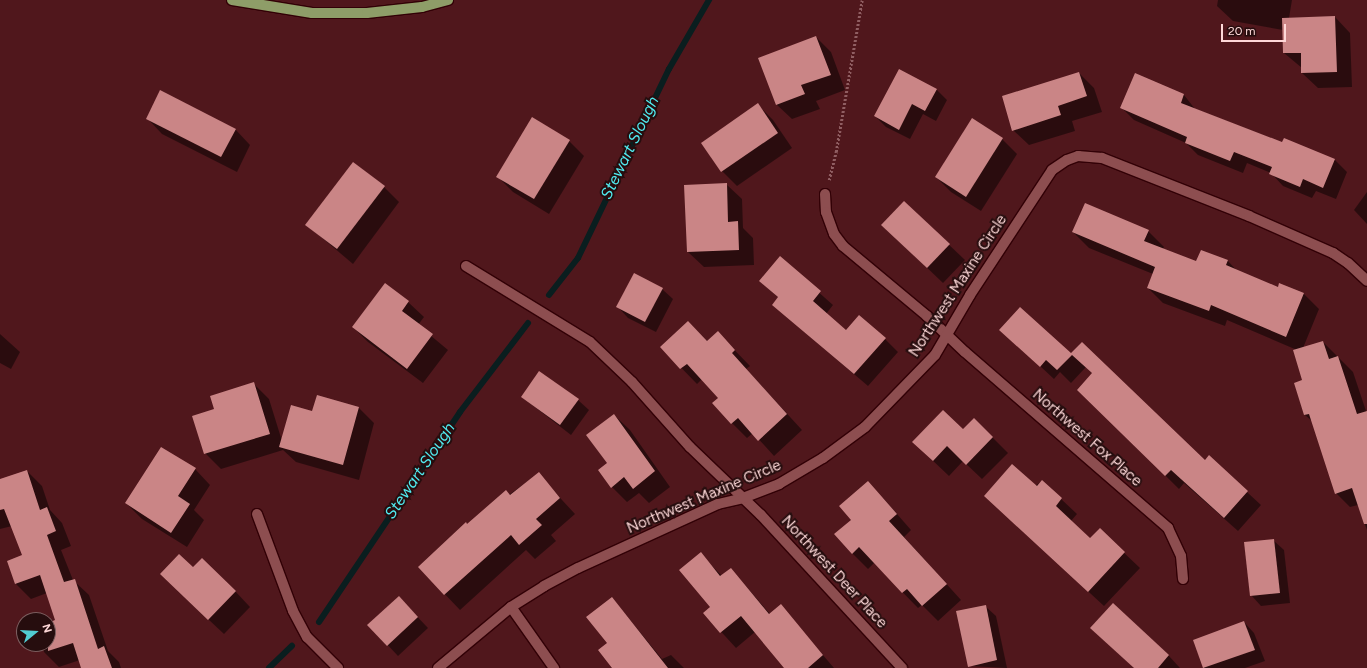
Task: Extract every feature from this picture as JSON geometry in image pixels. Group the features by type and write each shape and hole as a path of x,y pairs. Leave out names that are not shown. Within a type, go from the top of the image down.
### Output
{"main road":[{"path":"232,0 312,13 367,13 422,6 448,0"}],"street":[{"name":"Northwest Maxine Circle","path":"438,668 511,608 578,568 718,504 743,498 779,484 823,458 865,427 935,355 1052,170 1067,160 1078,156 1102,158 1249,216 1332,253 1348,263 1367,282"},
{"name":"Northwest Fox Place","path":"825,194 826,212 834,234 843,246 947,334 1168,528 1181,556 1183,579"},
{"name":"Northwest Deer Place","path":"466,266 590,342 632,382 690,447 761,514 902,668"},
{"path":"257,514 293,611 308,637 338,668"},
{"path":"511,608 554,668"}],"path":[{"path":"825,194 836,152 862,0"}],"building":[{"path":"1335,16 1337,72 1301,73 1301,53 1283,53 1282,18"},
{"path":"816,36 831,75 801,85 805,94 776,105 758,58"},
{"path":"899,69 937,89 925,111 912,104 899,130 874,116"},
{"path":"1079,72 1087,96 1058,106 1061,115 1012,131 1002,96"},
{"path":"1135,73 1184,94 1181,103 1282,142 1284,138 1335,159 1323,188 1303,179 1300,187 1269,174 1272,167 1234,152 1230,161 1185,143 1187,137 1120,108"},
{"path":"160,90 236,129 221,157 146,119"},
{"path":"758,103 778,133 721,172 701,143"},
{"path":"532,117 570,140 534,199 496,177"},
{"path":"972,118 1003,138 966,197 935,177"},
{"path":"353,162 385,186 337,249 305,225"},
{"path":"727,183 728,222 738,221 739,250 687,252 684,185"},
{"path":"904,201 950,244 927,268 881,225"},
{"path":"1085,203 1149,230 1144,241 1196,261 1201,250 1228,260 1226,265 1278,287 1279,283 1304,293 1286,337 1211,305 1209,311 1147,288 1155,267 1072,232"},
{"path":"780,256 821,291 813,301 846,330 859,315 886,338 854,374 772,305 778,297 759,281"},
{"path":"634,273 663,288 645,322 616,307"},
{"path":"385,283 409,301 402,311 433,334 407,369 352,327"},
{"path":"1020,307 1071,353 1082,342 1205,460 1209,455 1248,491 1224,518 1171,470 1165,476 1077,390 1092,373 1072,355 1057,370 1046,360 1040,367 999,330"},
{"path":"688,321 707,341 718,331 735,350 732,353 787,414 758,441 738,418 731,424 712,403 718,398 687,364 680,369 660,347"},
{"path":"1323,341 1329,359 1338,356 1357,414 1367,411 1367,524 1364,524 1352,488 1335,494 1309,414 1304,415 1294,383 1302,380 1293,350"},
{"path":"539,371 579,399 560,425 521,397"},
{"path":"254,382 270,434 204,454 192,416 214,409 210,396"},
{"path":"317,395 359,407 343,465 279,447 291,405 312,411"},
{"path":"943,410 963,429 974,418 993,437 966,465 947,446 933,461 912,442"},
{"path":"614,414 655,471 633,489 624,477 611,488 598,470 607,463 586,435"},
{"path":"161,447 196,468 178,496 190,504 171,533 125,503"},
{"path":"1012,464 1037,486 1042,480 1062,498 1056,506 1090,538 1100,528 1125,552 1088,592 984,496"},
{"path":"27,470 40,510 47,507 56,531 47,535 64,582 75,579 98,649 104,646 112,668 81,668 73,643 56,648 56,612 52,612 40,575 15,584 7,561 22,555 4,509 0,510 0,479"},
{"path":"539,472 560,498 536,519 542,525 519,545 511,535 444,595 418,567 466,522 467,524 506,490 510,495"},
{"path":"868,481 897,514 889,521 947,584 922,606 907,589 902,593 859,547 852,554 834,534 851,520 839,506"},
{"path":"1274,539 1280,593 1250,596 1244,542"},
{"path":"701,552 720,576 731,568 769,614 781,604 823,655 808,668 784,668 741,616 720,633 703,613 710,607 679,570"},
{"path":"179,554 193,567 202,558 236,591 208,620 160,574"},
{"path":"399,596 418,617 387,646 367,625"},
{"path":"612,597 668,668 612,668 598,650 607,643 586,617"},
{"path":"1113,603 1169,655 1158,668 1134,668 1090,628"},
{"path":"986,605 997,660 968,667 956,611"},
{"path":"1244,621 1255,650 1203,668 1193,640"}],"waterway":[{"name":"Stewart Slough","path":"549,295 578,258 669,69 709,0"},
{"name":"Stewart Slough","path":"319,622 460,412 528,323"},
{"name":"Stewart Slough","path":"269,668 292,646"}]}
